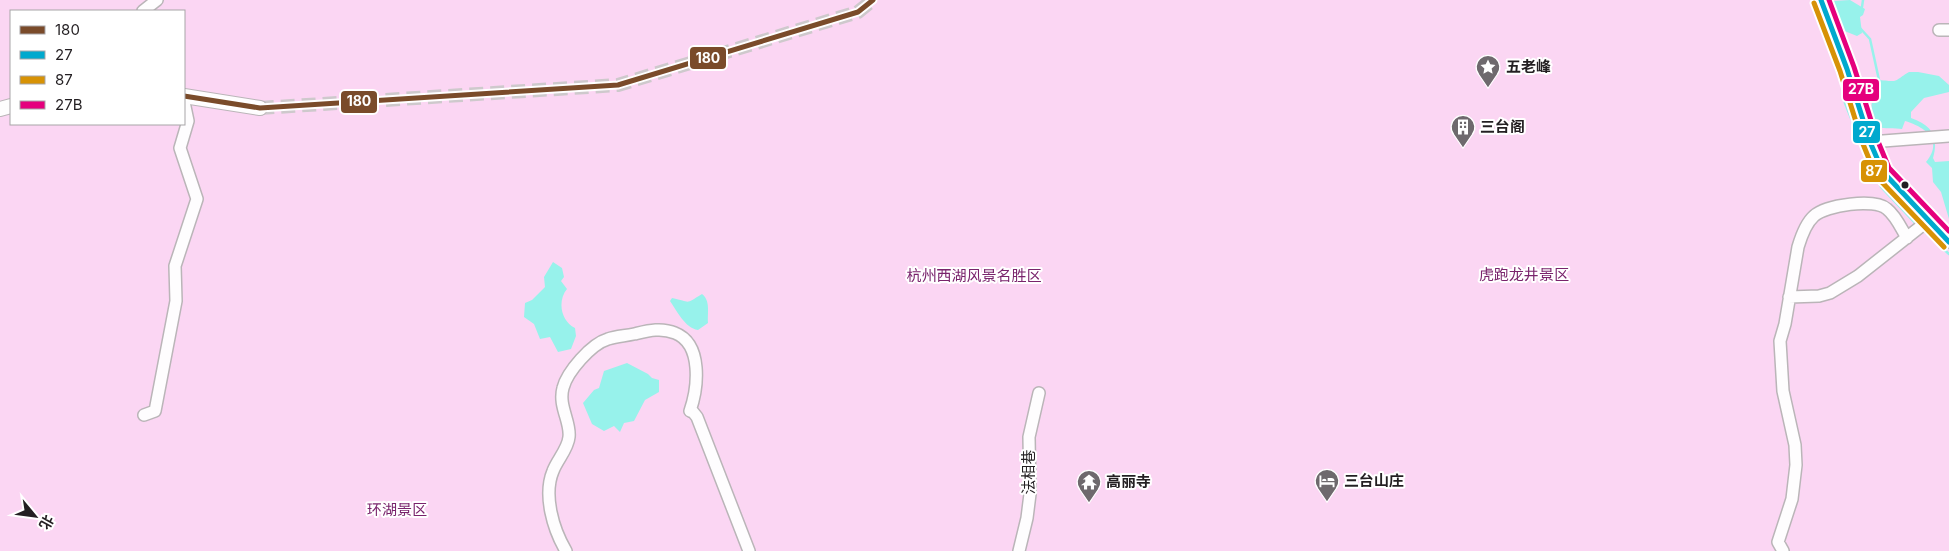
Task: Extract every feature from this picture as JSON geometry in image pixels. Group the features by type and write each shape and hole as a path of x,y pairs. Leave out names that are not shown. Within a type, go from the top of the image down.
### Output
{"main road":[{"path":"185,96 260,108"}],"street":[{"path":"144,10 156,0"},
{"path":"1822,0 1847,69 1870,142 1884,172 1923,225 1949,242"},
{"path":"144,415 155,411 164,376 176,301 175,266 197,199 180,148 188,121 185,107"},
{"path":"1870,142 1949,136"},
{"path":"1784,551 1778,542 1792,499 1796,465 1795,445 1783,391 1780,341 1786,324 1798,247 1813,216 1826,210 1861,203 1879,204 1888,209 1907,238"},
{"path":"1789,297 1819,296 1830,293 1858,276 1923,225"},
{"path":"566,551 558,537 549,499 552,472 569,436 561,398 563,387 586,352 606,339 655,330 674,332 684,337 692,348 696,370 696,386 690,411 694,412 697,417 749,551"},
{"name":"法相巷","path":"1019,551 1027,518 1030,494 1029,437 1039,393"}],"green space":[{"name":"虎跑龙井景区","path":"0,0 1949,0 1949,551 0,551"}],"water":[{"path":"1850,0 1865,9 1860,17 1862,33 1857,36 1842,30 1833,1"},
{"path":"1909,72 1939,76 1949,85 1949,92 1924,98 1911,112 1911,118 1924,124 1932,133 1935,144 1933,158 1935,162 1949,161 1949,219 1941,192 1933,182 1932,168 1926,162 1933,147 1933,141 1930,136 1919,127 1905,121 1902,129 1878,127 1873,118 1874,89 1879,80 1896,80"},
{"path":"553,262 562,268 564,277 561,281 567,289 562,299 562,310 566,321 575,328 576,336 571,349 558,352 550,337 540,339 534,324 524,317 525,303 532,300 545,287 544,277"},
{"path":"702,294 708,304 708,323 698,330 685,323 670,301 672,298 688,302"},
{"path":"627,363 652,378 659,380 659,392 645,400 634,421 624,423 620,432 614,426 604,431 592,424 583,403 594,390 599,388 604,371"}],"waterway":[{"path":"1862,7 1863,0"},
{"path":"1860,28 1870,39 1879,80"},
{"path":"1826,30 1841,75 1845,103 1851,118 1864,139"},
{"path":"1877,169 1881,187 1918,226"},
{"path":"1922,229 1949,254"}],"tunnel":[{"path":"260,108 618,85 858,12 873,0"}],"transit line":[{"name":"180","path":"185,96 260,108 618,85 858,12 873,0"},
{"name":"27","path":"1821,0 1847,69 1870,142 1883,172 1949,242"},
{"name":"27B","path":"1829,0 1854,67 1877,139 1889,168 1949,231"},
{"name":"87","path":"1814,3 1840,71 1863,144 1876,176 1944,247"}],"place":[{"name":"五老峰","path":"1488,88"},
{"name":"三台阁","path":"1463,148"},
{"name":"三台山庄","path":"1327,502"},
{"name":"高丽寺","path":"1089,503"}],"park label":[{"name":"杭州西湖风景名胜区","path":"974,276"},
{"name":"环湖景区","path":"397,510"}]}
